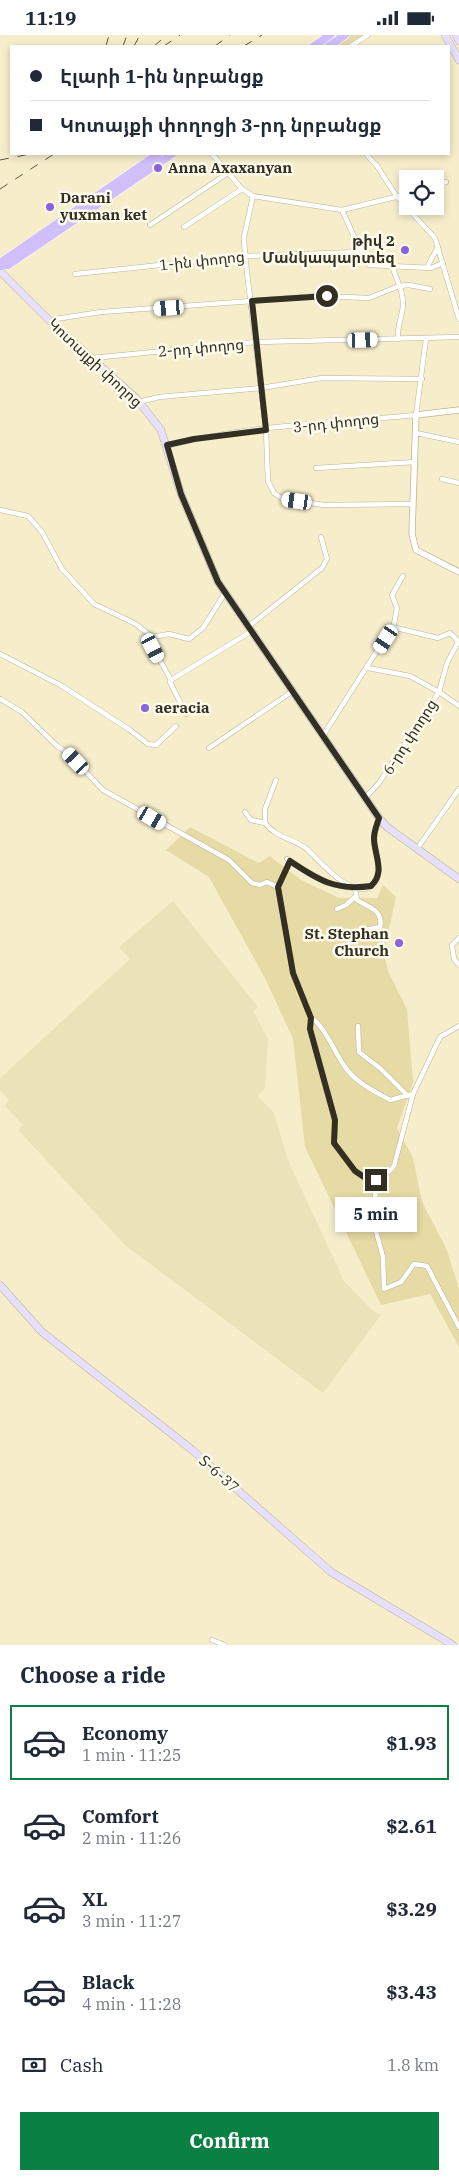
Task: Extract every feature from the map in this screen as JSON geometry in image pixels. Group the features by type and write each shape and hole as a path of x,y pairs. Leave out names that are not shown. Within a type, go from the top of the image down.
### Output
{"main road":[{"path":"315,45 330,35"},
{"path":"330,45 345,35"},
{"path":"444,35 459,60"},
{"path":"456,35 459,41"},
{"path":"0,265 157,155"},
{"path":"0,265 8,265 171,155"},
{"name":"Կոտայքի փողոց","path":"0,271 49,320 139,402 161,430 181,494 218,582 225,593 324,734 379,818 387,827 459,879"},
{"name":"Տ-6-37","path":"0,1285 42,1332 191,1449 331,1571 453,1645"}],"street":[{"path":"353,45 368,35"},
{"path":"213,155 242,189 253,196 342,210 397,197"},
{"path":"367,155 378,167 397,197 435,238 459,319"},
{"path":"150,225 228,173"},
{"path":"184,227 242,189"},
{"path":"253,196 244,237 245,257 257,342 266,430 268,481 274,493 283,499 324,505 413,504"},
{"path":"342,210 360,252 369,265 427,267 443,263"},
{"path":"427,267 438,246"},
{"name":"1-ին փողոց","path":"75,274 245,257 360,252"},
{"path":"392,267 403,302 398,327 398,339"},
{"path":"49,320 101,312 252,301 317,297 369,298 399,286 409,285 430,289"},
{"name":"2-րդ փողոց","path":"92,358 257,342 459,337"},
{"path":"426,339 416,415 412,534 416,550 459,571"},
{"path":"139,402 159,397 261,389 322,378 422,379"},
{"path":"416,415 459,410"},
{"name":"3-րդ փողոց","path":"167,445 194,439 266,430 416,415"},
{"path":"416,433 459,442"},
{"path":"316,468 415,462"},
{"path":"442,479 459,483"},
{"path":"0,510 28,515 42,532 62,569 94,605 136,624 152,637 153,648 171,680 170,682 186,714"},
{"path":"171,680 250,628 322,567 327,559 321,537"},
{"path":"324,734 368,668 392,627 397,608 392,595 403,576"},
{"path":"152,637 169,634 189,639 203,628 225,593"},
{"path":"392,627 438,638 450,633 458,642"},
{"name":"6-րդ փողոց","path":"365,798 379,783 439,692 447,663 458,642"},
{"path":"0,654 62,686 130,730 148,744 156,745 176,726"},
{"path":"368,668 410,676 459,706"},
{"path":"209,748 293,691"},
{"path":"0,699 22,712 57,746 68,753 103,790 228,860 252,883 260,885 268,882 278,887"},
{"path":"265,823 265,809 276,780"},
{"path":"417,849 459,789"},
{"path":"245,812 251,820 265,823 275,834 306,849 324,868 355,888"},
{"path":"379,818 374,839 379,871 376,881 371,886 339,887 315,878 289,860 278,887 293,973 311,1018 310,1029 335,1120 334,1143 355,1171 367,1179 376,1180 384,1177 394,1166 410,1095 440,1037 459,1026"},
{"path":"353,936 365,930 378,929 381,921 375,909 357,900 355,888"},
{"path":"338,909 356,896"},
{"path":"459,938 452,945 454,959 459,965"},
{"path":"311,1018 321,1025 335,1053 350,1073 390,1100 410,1095"},
{"path":"358,1026 359,1052 410,1095"},
{"path":"376,1180 374,1224 383,1257 384,1289 400,1282 414,1264 427,1266 459,1327"},
{"path":"212,1640 225,1645"}],"shaded area":[{"path":"351,35 363,35 348,45 336,45"},
{"path":"190,827 259,863 270,856 301,880 339,898 377,898 383,885 396,897 384,953 388,971 407,1009 413,1083 397,1128 413,1158 422,1202 447,1250 459,1289 459,1347 430,1294 381,1305 305,1147 293,1039 266,980 209,877 166,850"},
{"path":"173,901 258,1007 253,1011 268,1039 265,1088 257,1096 274,1113 288,1160 344,1281 373,1311 381,1315 323,1393 126,1246 18,1130 23,1125 5,1106 9,1100 0,1090 0,1078 130,959 119,947"}],"railway":[{"path":"106,45 109,35"},
{"path":"123,45 127,35"},
{"path":"135,45 140,35"},
{"path":"155,45 167,35"},
{"path":"165,45 180,35"},
{"path":"216,45 230,35"},
{"path":"246,45 262,35"},
{"path":"0,160 25,155"},
{"path":"0,189 52,155"}],"place":[{"name":"Anna Axaxanyan","path":"158,168"},
{"name":"Darani yuxman ket","path":"50,207"},
{"name":"թիվ 2 Մանկապարտեզ","path":"405,250"},
{"name":"aeracia","path":"145,708"},
{"name":"St. Stephan Church","path":"399,943"}],"route":[{"path":"327,296 252,301 266,430 194,439 167,445 181,494 218,582 324,734 379,818 374,839 379,871 376,881 371,886 339,887 307,874 290,861 284,870 278,887 293,973 311,1018 310,1029 320,1058 335,1120 334,1143 355,1171 367,1179 376,1180"}]}
